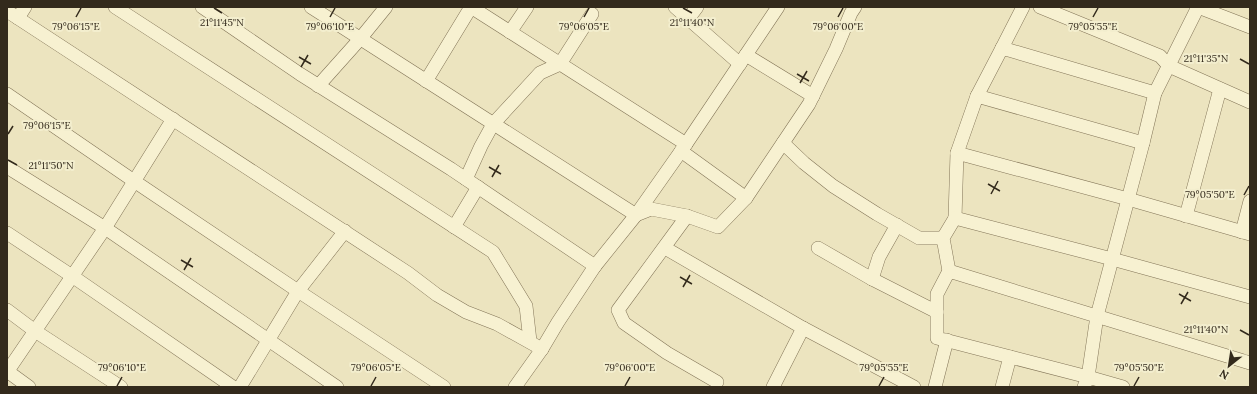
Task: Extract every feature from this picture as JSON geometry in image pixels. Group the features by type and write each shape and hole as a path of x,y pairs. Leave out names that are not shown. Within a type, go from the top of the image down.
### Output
{"street":[{"path":"25,7 12,14 408,273 437,295 466,312 497,324 542,349"},
{"path":"115,7 493,252 526,306 530,341"},
{"path":"202,7 318,86 462,176 595,266"},
{"path":"318,86 386,7"},
{"path":"426,81 471,7 560,64 684,148 746,198"},
{"path":"510,32 526,7"},
{"path":"675,7 688,19 743,59 813,96"},
{"path":"688,19 697,7"},
{"path":"514,387 542,349 595,266 636,216 684,148 778,7"},
{"path":"636,216 651,208 686,216 718,227 746,198 809,104 855,7"},
{"path":"1023,7 977,96 957,153 955,218 943,238 949,271 937,294 936,338 1010,357 1086,382 1123,387"},
{"path":"1040,7 1160,56 1169,66 1250,102"},
{"path":"1086,382 1097,316 1155,93 1198,7 1250,27"},
{"path":"318,9 360,39 636,216"},
{"path":"462,176 481,146 490,122 540,73 560,64 592,14"},
{"path":"1002,48 1155,93"},
{"path":"1186,216 1220,89"},
{"path":"7,94 298,291 444,387"},
{"path":"977,96 1143,143"},
{"path":"30,387 7,371 105,228 173,119"},
{"path":"783,143 804,163 833,186 877,214 919,238 943,238"},
{"path":"957,153 1128,199 1246,233 1250,201"},
{"path":"7,167 105,228 336,387"},
{"path":"454,227 478,187"},
{"path":"686,216 665,248 618,310 624,323 667,352 717,382"},
{"path":"955,218 1250,297"},
{"path":"872,279 879,257 896,225"},
{"path":"240,387 298,291 344,231"},
{"path":"7,233 233,387"},
{"path":"665,248 803,328 914,387"},
{"path":"818,248 872,279 937,312"},
{"path":"949,271 1250,363"},
{"path":"7,310 35,331 121,387"},
{"path":"773,387 803,328"},
{"path":"935,387 947,340"},
{"path":"1002,387 1010,357"}]}
